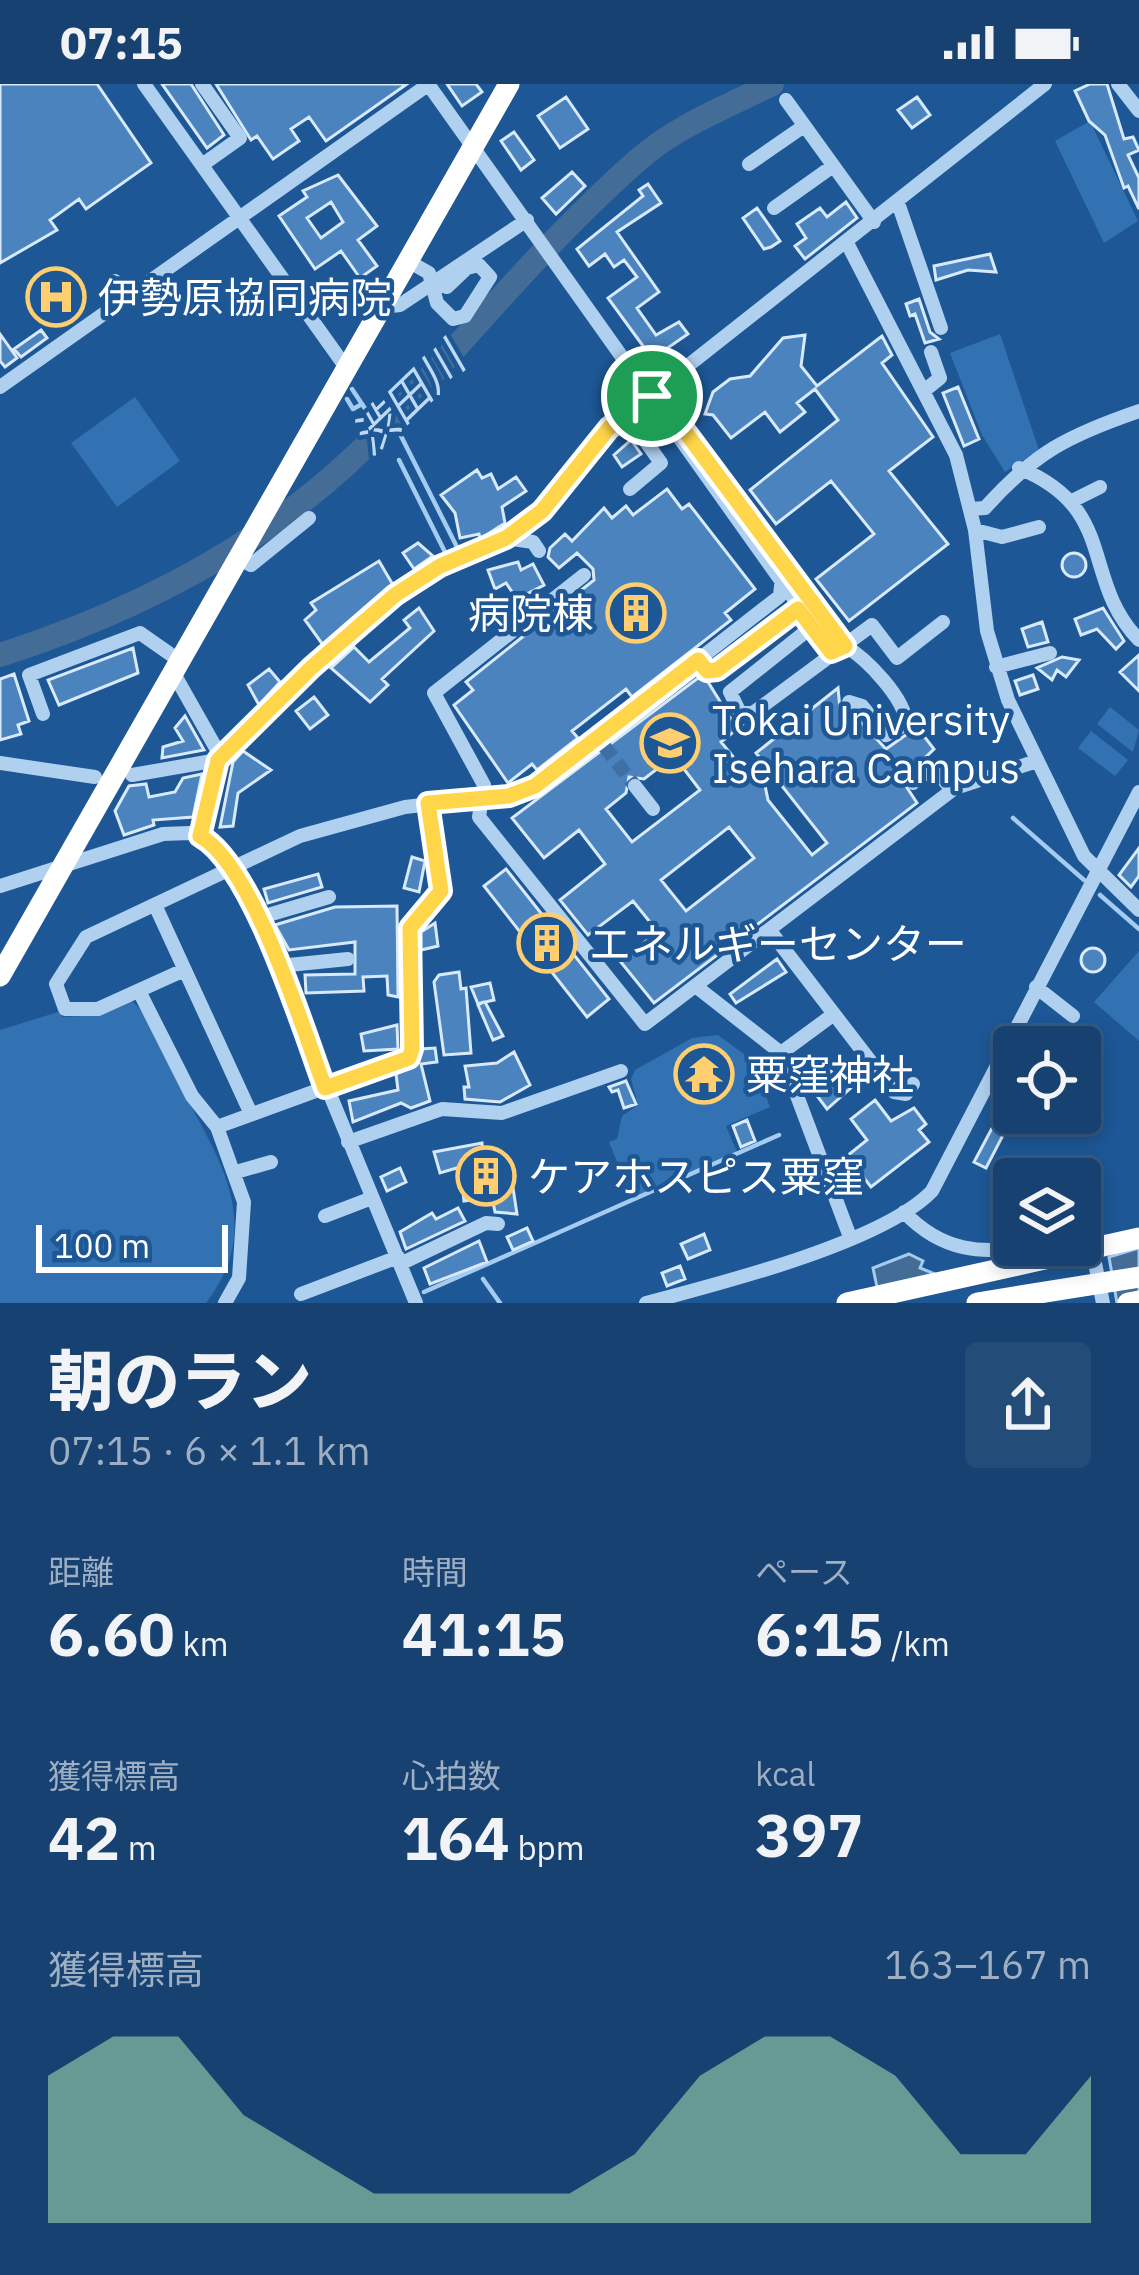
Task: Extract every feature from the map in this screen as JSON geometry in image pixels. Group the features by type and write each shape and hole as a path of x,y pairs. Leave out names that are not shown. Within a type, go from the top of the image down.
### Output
{"highway":[{"path":"0,976 508,84"},
{"path":"847,1303 1139,1238"},
{"path":"977,1303 1139,1276"},
{"path":"1128,1303 1139,1301"}],"street":[{"path":"145,84 346,369"},
{"path":"202,84 240,138 202,165"},
{"path":"0,387 428,84 802,615 838,649 860,654 902,708 906,724 889,736 862,706 849,702"},
{"path":"132,776 219,758 395,595 440,566 506,538 558,495 609,428 1045,84"},
{"path":"1118,84 1139,111"},
{"path":"786,100 874,222"},
{"path":"749,164 804,126"},
{"path":"773,208 833,166"},
{"path":"898,202 941,328"},
{"path":"382,307 400,305 527,220"},
{"path":"848,243 952,446 971,509 996,668 1035,758 1072,836 1096,873 1139,910"},
{"path":"408,261 447,287 466,268 479,266 490,277 488,288 457,320 437,303 435,283"},
{"path":"116,281 129,300"},
{"path":"925,390 940,378 931,352"},
{"path":"971,509 985,508 1019,468 1072,434 1139,411"},
{"path":"627,415 661,463 629,490"},
{"path":"1019,468 1084,515 1121,617 1139,640"},
{"path":"1070,502 1100,487"},
{"path":"235,564 251,565 309,518"},
{"path":"975,530 1002,537 1039,526"},
{"path":"506,538 533,542 539,551"},
{"path":"584,575 434,692 479,774 479,818 639,1021 652,1024 952,790 1035,758 1049,746"},
{"path":"787,591 838,649"},
{"path":"184,970 98,1009 67,1010 56,984 79,943 329,826 428,803 535,786 601,742 787,591"},
{"path":"802,615 805,633 730,692 740,713 753,713 872,625 897,658 943,622"},
{"path":"698,660 707,671 717,670 802,615"},
{"path":"43,714 29,675 140,633 177,666 219,758 200,836"},
{"path":"996,668 1050,652"},
{"path":"0,763 95,776"},
{"path":"913,782 933,767 952,790"},
{"path":"635,787 653,809"},
{"path":"646,1303 850,1237 904,1213 932,1191 1139,792"},
{"path":"217,1127 409,1058 410,928 441,891 428,803"},
{"path":"0,886 164,834 200,836 212,843 258,918 416,1303"},
{"path":"258,918 328,897"},
{"path":"155,905 251,1114"},
{"path":"770,932 897,1095 913,1084"},
{"path":"279,966 348,959"},
{"path":"1036,987 1072,1016"},
{"path":"698,988 781,1053 850,1237"},
{"path":"139,991 192,1096 217,1127 236,1172 246,1244 239,1278 225,1303"},
{"path":"781,1053 834,1014"},
{"path":"348,1142 442,1109 502,1113 621,1071"},
{"path":"236,1172 271,1162"},
{"path":"325,1216 372,1198"},
{"path":"904,1213 930,1236 971,1251 993,1249"},
{"path":"301,1294 399,1260 486,1222 498,1223"},
{"path":"1093,1266 1103,1303"}],"shaded area":[{"path":"1090,121 1138,221 1104,243 1055,141"},
{"path":"1000,334 1039,450 1005,472 982,435 950,353"},
{"path":"135,397 180,461 117,507 71,443"},
{"path":"1110,707 1139,730 1133,752 1097,724"},
{"path":"1091,731 1128,760 1115,776 1078,748"},
{"path":"1139,951 1139,1041 1094,1002"},
{"path":"132,1001 155,1034 228,1185 233,1243 225,1272 206,1303 0,1303 0,1030 58,1012 63,1017 100,1015"},
{"path":"718,1035 752,1060 770,1107 726,1126 737,1152 632,1199 609,1142 617,1139 622,1116 638,1105 631,1079 635,1070 692,1038"},
{"path":"1139,1248 1139,1303 1117,1303 1109,1257"},
{"path":"909,1254 923,1261 920,1268 935,1274 877,1287 873,1268"}],"building":[{"path":"0,84 97,84 151,163 86,209 79,199 50,220 57,230 0,263"},
{"path":"162,84 191,84 224,135 207,148"},
{"path":"216,84 407,84 326,141 309,117 291,129 299,141 273,159 257,136 251,140"},
{"path":"447,84 476,84 482,92 462,106"},
{"path":"1090,84 1107,84 1124,139 1133,137 1139,150 1128,155 1139,178 1139,209 1128,186 1124,188 1105,135 1089,121 1075,91"},
{"path":"566,97 588,129 560,148 538,116"},
{"path":"917,97 930,115 912,128 898,110"},
{"path":"514,132 534,160 521,170 501,141"},
{"path":"572,172 585,186 556,214 542,198"},
{"path":"338,175 377,226 358,240 377,266 360,278 341,251 315,269 279,216 307,197 303,191","holes":["331,202 343,222 321,238 307,218"]},
{"path":"648,184 661,203 617,232 659,292 637,308 656,335 679,322 688,334 666,349 675,361 662,372 608,298 637,277 624,260 614,267 605,254 589,266 577,249 643,196 639,190"},
{"path":"846,202 857,218 805,259 795,246 806,238 797,224 820,208 827,217"},
{"path":"757,208 780,241 764,249 743,218"},
{"path":"990,254 996,272 968,270 936,280 934,266"},
{"path":"919,299 930,332 939,339 925,343 915,314 910,316 906,304"},
{"path":"41,330 47,338 21,357 14,349"},
{"path":"0,334 17,358 5,367 0,361"},
{"path":"805,335 801,366 817,386 882,336 892,355 882,363 933,437 889,471 948,544 849,621 816,579 874,534 831,481 776,524 750,490 838,420 815,389 797,403 805,412 780,432 765,412 731,438 713,415 705,414 713,392 730,379 750,376 783,338"},
{"path":"958,387 979,439 964,446 943,393"},
{"path":"631,440 641,454 622,467 614,455"},
{"path":"477,470 482,478 491,474 498,489 516,477 526,491 502,507 505,523 480,539 479,534 460,538 455,513 441,495"},
{"name":"病院棟","path":"667,489 682,509 689,504 755,589 725,613 731,620 632,697 626,689 572,731 578,738 537,770 532,764 508,783 454,705 473,690 466,682 594,580 593,569 577,553 559,568 548,557 550,548 565,534 572,541 604,508 612,518 626,506 633,515"},
{"path":"418,543 433,556 414,569 403,553"},
{"path":"1074,553 1083,556 1083,574 1074,577 1065,574 1062,565 1065,556"},
{"path":"379,561 393,585 323,645 305,620 316,610 311,603"},
{"path":"518,562 521,570 533,564 544,585 517,599 506,583 495,589 488,570"},
{"path":"419,608 434,631 382,679 388,685 370,702 331,668 354,647 369,662 410,628 404,620"},
{"path":"1103,608 1124,641 1116,649 1097,629 1081,635 1075,619"},
{"path":"1042,622 1048,642 1028,647 1022,629"},
{"path":"133,648 138,673 59,705 48,680"},
{"path":"1139,655 1139,691 1120,672"},
{"path":"1062,657 1079,660 1066,677 1057,670 1052,680 1037,668"},
{"path":"269,669 280,682 259,705 248,685"},
{"path":"14,674 29,721 18,725 21,734 0,740 0,679"},
{"path":"1033,675 1038,689 1020,695 1015,681"},
{"path":"698,678 708,682 731,719 742,725 721,742 735,759 761,766 768,800 812,855 827,843 756,753 838,688 840,709 855,716 886,749 917,727 934,749 902,780 917,803 654,1003 620,961 658,932 633,901 588,935 560,900 605,864 579,830 544,858 512,818","holes":["674,756 700,790 632,842 606,809 626,793 629,777 644,779","729,827 754,858 686,911 661,880"]},
{"path":"314,697 328,715 310,729 296,711"},
{"path":"185,716 204,750 162,758 163,747 183,741 175,728"},
{"path":"243,751 271,770 238,793 233,826 220,827 233,762"},
{"path":"202,774 193,817 153,820 154,825 124,835 115,811 129,786 146,784 149,797 175,792 183,778"},
{"path":"1139,848 1139,876 1131,887 1119,875"},
{"path":"412,857 425,861 419,892 404,888"},
{"name":"エネルギーセンター","path":"506,869 609,999 587,1017 536,952 540,944 531,946 484,886"},
{"path":"318,874 322,887 268,903 264,889"},
{"path":"397,906 398,997 388,995 387,976 363,977 364,991 306,993 305,975 355,974 355,942 289,950 275,925 335,907"},
{"path":"435,923 438,946 421,950 421,932"},
{"path":"1093,948 1102,951 1102,969 1093,972 1084,969 1081,960 1084,951"},
{"path":"777,959 786,972 736,1003 730,994"},
{"path":"459,972 461,989 466,988 471,1053 444,1055 434,982 439,975"},
{"path":"490,983 494,1000 485,1002 503,1036 493,1040 478,1005 484,1002 478,1004 471,987"},
{"path":"397,1025 398,1049 364,1051 361,1034"},
{"path":"435,1048 437,1062 421,1064 430,1101 411,1108 401,1103 353,1122 349,1101 398,1090 396,1074 417,1064 420,1049"},
{"path":"514,1052 530,1085 500,1102 465,1099 464,1087 469,1087 465,1066 497,1063"},
{"name":"粟窪神社","path":"705,1062 715,1072 705,1082 695,1072"},
{"path":"824,1062 840,1083 847,1078 853,1086 827,1109 812,1089 822,1082 813,1071"},
{"path":"626,1081 636,1104 624,1108 618,1090 612,1092 609,1087"},
{"path":"875,1100 891,1121 914,1108 926,1124 919,1130 929,1142 871,1187 847,1156 867,1140 851,1119"},
{"path":"747,1120 755,1141 741,1147 733,1126"},
{"path":"993,1126 993,1134 1004,1134 986,1168 974,1162"},
{"name":"ケアホスピス粟窪","path":"482,1143 484,1165 509,1162 517,1214 495,1212 492,1197 464,1201 460,1167 440,1173 434,1152"},
{"path":"400,1168 406,1182 387,1191 381,1177"},
{"path":"458,1208 465,1221 406,1249 400,1232 432,1213 436,1219"},
{"path":"527,1228 533,1241 513,1250 507,1237"},
{"path":"704,1234 710,1250 688,1259 681,1244"},
{"path":"479,1241 487,1262 430,1284 424,1268"},
{"path":"680,1266 685,1279 667,1286 662,1273"}],"waterway":[{"name":"渋田川","path":"0,655 158,591 257,534 303,501 387,424 540,255 638,160 685,127 772,84"},
{"path":"352,389 368,413"},
{"path":"347,399 353,409 362,404"},
{"path":"388,423 395,428"},
{"path":"401,436 458,549"},
{"path":"399,460 448,558"},
{"path":"1013,818 1084,880"},
{"path":"1100,895 1139,929"},
{"path":"424,1292 779,1135"},
{"path":"483,1279 500,1303"}],"tunnel":[{"path":"604,746 635,786"}],"place":[{"name":"伊勢原協同病院","path":"56,297"},
{"name":"病院棟","path":"636,613"},
{"name":"Tokai University Isehara Campus","path":"670,743"},
{"name":"エネルギーセンター","path":"547,943"},
{"name":"粟窪神社","path":"704,1074"},
{"name":"ケアホスピス粟窪","path":"486,1176"}],"route":[{"path":"652,396 669,410 845,646 831,652 798,609 717,670 707,671 698,660 535,786 509,796 428,803 441,891 412,920 410,928 409,1058 370,1068 325,1088 251,903 217,848 200,836 215,765 312,667 395,595 440,566 506,538 542,511 609,428 652,396"}]}
